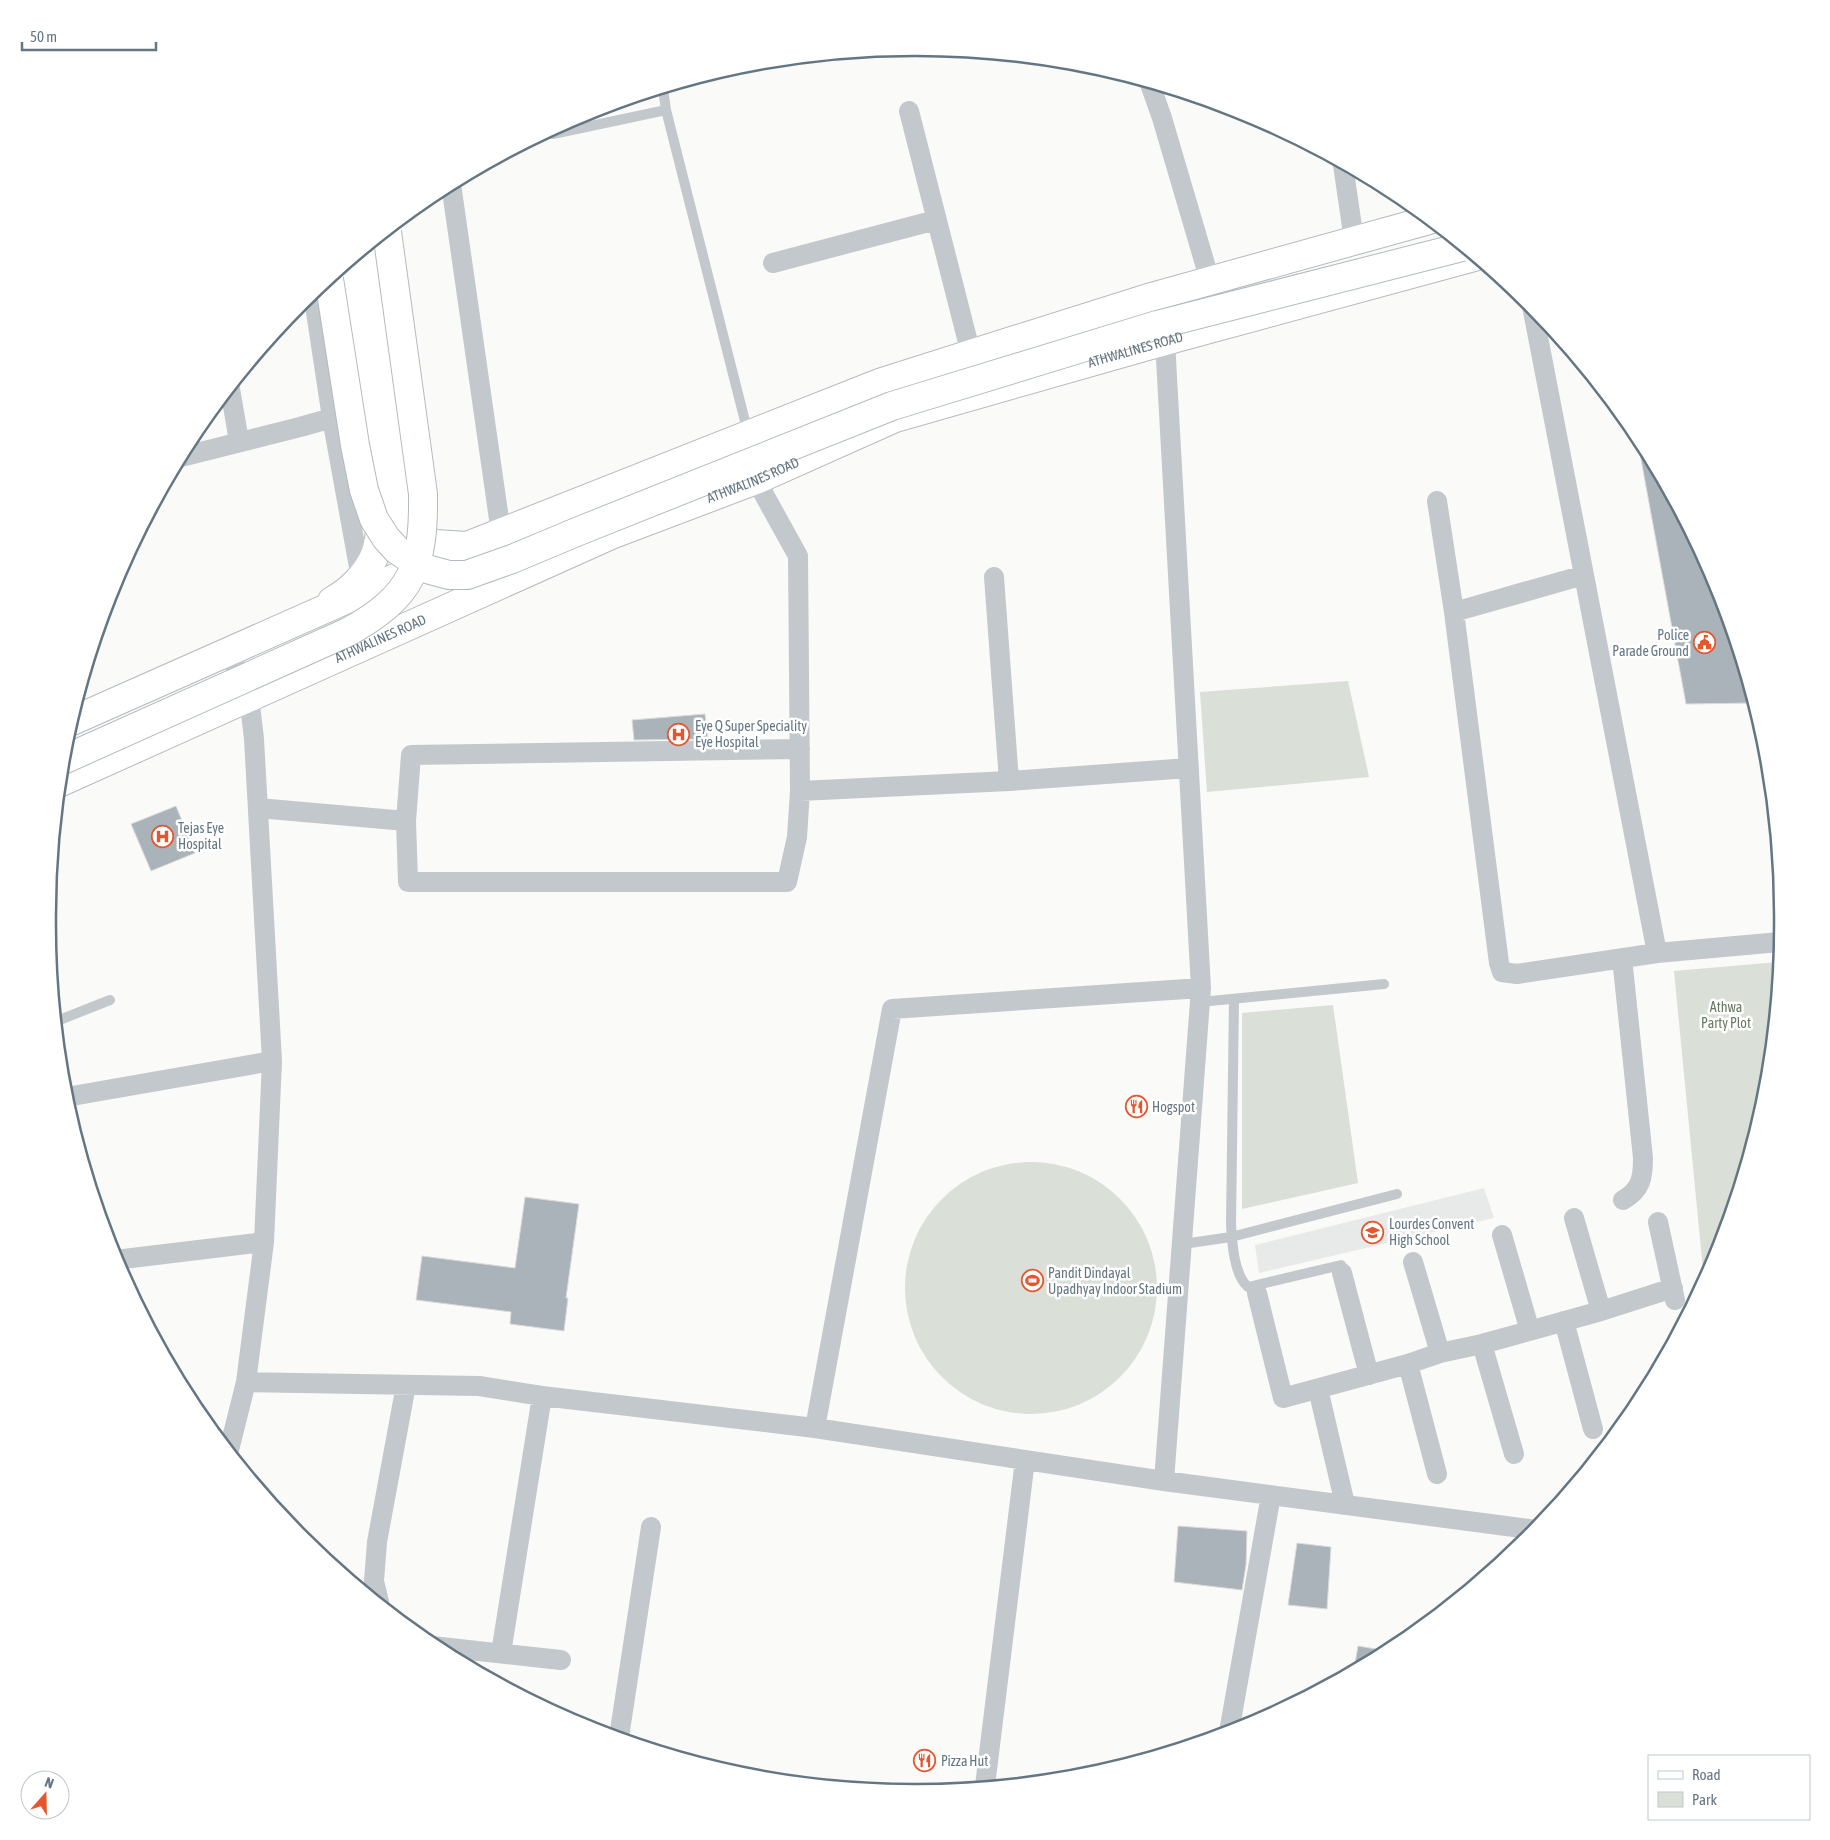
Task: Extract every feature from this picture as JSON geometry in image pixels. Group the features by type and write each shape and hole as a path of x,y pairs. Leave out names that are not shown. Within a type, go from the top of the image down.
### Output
{"main road":[{"path":"80,717 307,616 364,584 501,533 882,382 1210,280 1421,222"},
{"path":"72,756 348,632 376,615 388,604 412,575 423,532 423,494 388,237"},
{"path":"330,287 355,445 364,490 374,518 386,538 397,550 423,568 449,575 467,574 512,559 579,530 892,406 1157,325 1456,249"},
{"path":"366,255 398,492 404,516 422,538 435,544 467,546"},
{"name":"ATHWALINES ROAD","path":"68,779 611,535 756,480 895,418 1467,258"},
{"path":"345,273 381,528 375,555 364,584"},
{"path":"654,472 670,512"}],"street":[{"path":"1152,90 1210,280"},
{"path":"908,111 971,354"},
{"path":"1344,171 1354,240"},
{"path":"452,192 501,533"},
{"path":"774,263 936,220"},
{"path":"1164,294 1201,995 1164,1481"},
{"path":"314,302 332,418 364,584"},
{"path":"1535,322 1657,953"},
{"path":"231,396 239,442"},
{"path":"191,454 332,418"},
{"path":"756,480 798,556 800,749 800,791 797,837 787,882 408,882 406,820 411,755 800,749"},
{"path":"1437,501 1454,612 1500,968 1506,974 1517,974 1657,953 1773,943"},
{"path":"1454,612 1584,575"},
{"path":"994,577 1009,781"},
{"path":"228,652 249,696 254,739 272,1061 264,1242 246,1382 231,1443"},
{"path":"800,791 1009,781 1189,768"},
{"path":"258,808 406,820"},
{"path":"1622,958 1643,1158 1641,1179 1638,1187 1633,1194 1623,1200"},
{"path":"815,1428 892,1009 1201,995"},
{"path":"74,1096 272,1061"},
{"path":"1574,1218 1601,1311"},
{"path":"1257,1294 1283,1398 1408,1364 1440,1353 1482,1344 1601,1311 1674,1294 1658,1222"},
{"path":"1502,1235 1530,1331"},
{"path":"124,1259 264,1242"},
{"path":"1413,1262 1440,1353"},
{"path":"1342,1269 1369,1375"},
{"path":"1564,1321 1594,1429"},
{"path":"1482,1344 1514,1454"},
{"path":"1408,1364 1437,1474"},
{"path":"246,1382 478,1386 542,1396 815,1428 1164,1481 1525,1529"},
{"path":"377,1594 374,1581 377,1542 406,1385"},
{"path":"1318,1389 1345,1504"},
{"path":"501,1653 542,1396"},
{"path":"986,1780 1026,1460"},
{"path":"1231,1723 1270,1494"},
{"path":"620,1731 651,1528"},
{"path":"453,1648 561,1660"}],"lane":[{"path":"664,95 666,110 748,435"},
{"path":"566,131 666,110"},
{"path":"1201,995 1234,999 1384,984"},
{"path":"1234,999 1232,1237 1238,1275 1248,1287 1342,1269"},
{"path":"62,1019 110,1000"},
{"path":"1183,1244 1232,1237 1397,1194"}],"shaded area":[{"name":"Lourdes Convent High School","path":"1484,1188 1494,1218 1259,1273 1255,1245"}],"green space":[{"path":"1348,681 1369,777 1207,792 1200,692"},
{"name":"Athwa Party Plot","path":"1773,962 1766,1037 1757,1093 1728,1201 1703,1266 1674,971"},
{"path":"1333,1005 1358,1183 1242,1209 1242,1013"},
{"name":"Pandit Dindayal Upadhyay Indoor Stadium","path":"1031,1162 1056,1165 1079,1172 1101,1183 1120,1199 1136,1218 1147,1240 1154,1263 1157,1288 1154,1313 1147,1336 1136,1358 1120,1377 1101,1393 1079,1404 1056,1411 1031,1414 1006,1411 983,1404 961,1393 942,1377 926,1358 915,1336 908,1313 905,1288 908,1263 915,1240 926,1218 942,1199 961,1183 983,1172 1006,1165"}],"building":[{"name":"Police Parade Ground","path":"1640,456 1659,486 1685,535 1708,586 1728,639 1746,703 1686,704"},
{"path":"705,714 708,739 634,740 632,720"},
{"path":"176,806 195,853 151,871 131,824"},
{"path":"525,1197 579,1204 566,1298 568,1298 564,1331 510,1324 511,1312 416,1300 422,1256 515,1268"},
{"path":"1178,1526 1247,1531 1246,1565 1242,1590 1174,1582"},
{"path":"1297,1543 1331,1547 1327,1609 1288,1605"},
{"path":"1358,1646 1376,1649 1355,1662"}],"place":[{"name":"Police Parade Ground","path":"1705,643"},
{"name":"Eye Q Super Speciality Eye Hospital","path":"679,734"},
{"name":"Tejas Eye Hospital","path":"162,836"},
{"name":"Hogspot","path":"1136,1107"},
{"name":"Lourdes Convent High School","path":"1373,1232"},
{"name":"Pandit Dindayal Upadhyay Indoor Stadium","path":"1032,1281"},
{"name":"Pizza Hut","path":"925,1761"}]}
